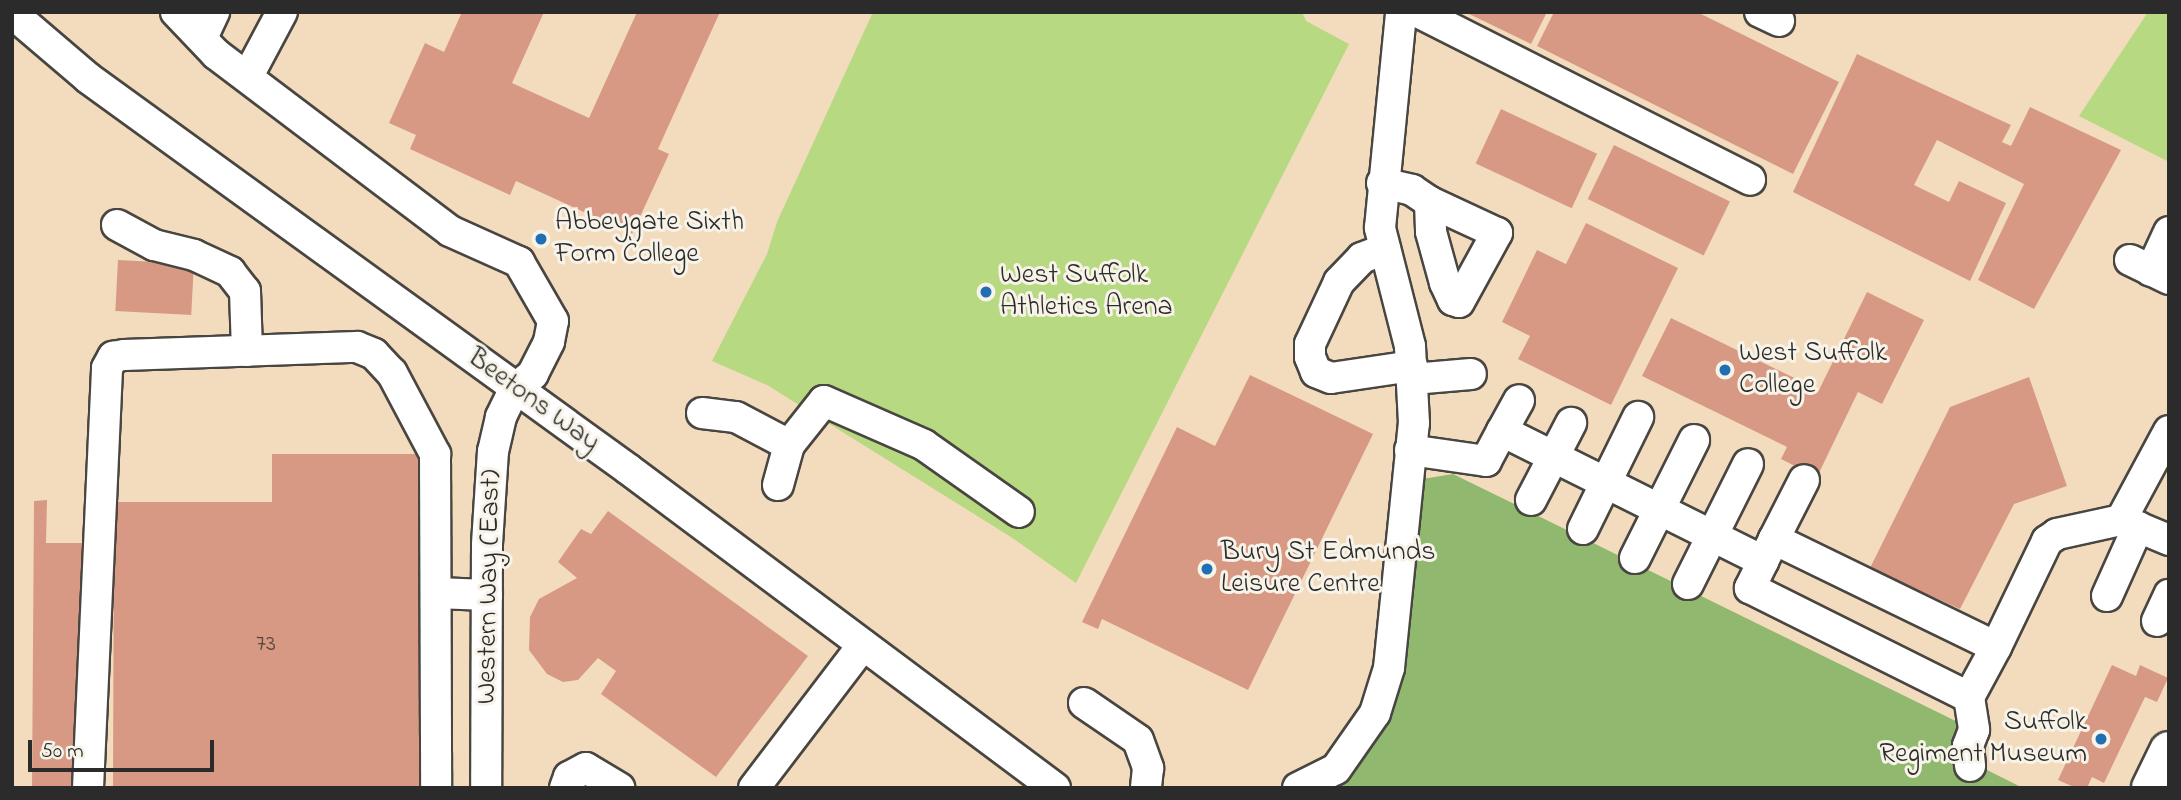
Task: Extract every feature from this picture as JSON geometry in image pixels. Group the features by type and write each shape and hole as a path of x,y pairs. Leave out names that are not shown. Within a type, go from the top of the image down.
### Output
{"main road":[{"path":"2151,788 2169,751"}],"street":[{"path":"176,12 208,25 248,74 282,12"},
{"path":"1298,788 1336,769 1375,713 1389,668 1410,450 1413,372 1380,228 1382,183 1401,12"},
{"path":"1418,12 1750,180"},
{"name":"Beetons Way","path":"12,13 88,78 315,240 514,390 1055,788"},
{"name":"Western Way (East)","path":"248,74 450,231 519,262 553,321 549,342 533,374 514,390 501,416 493,451 487,595 486,788"},
{"path":"1382,183 1412,190 1430,202"},
{"path":"117,225 154,245 194,255 230,272 245,291 247,351"},
{"path":"2150,270 2169,232"},
{"path":"1385,249 1351,266 1310,344 1312,366 1331,378 1413,372 1471,374"},
{"path":"88,788 107,368 113,357 357,347 374,354 392,373 435,454 436,788"},
{"path":"1410,450 1486,461 1518,400"},
{"path":"778,485 789,445 824,401 924,445 1019,512"},
{"path":"702,413 736,417 789,445"},
{"path":"1583,529 1638,417"},
{"path":"1531,500 1571,423"},
{"path":"1502,431 1713,535 1768,550 1996,647"},
{"path":"2107,596 2130,524 2169,431"},
{"path":"1635,558 1694,440"},
{"path":"1688,584 1748,464"},
{"path":"1804,480 1745,599 1969,697"},
{"path":"1970,766 1968,746 1974,730 1969,697 2047,541 2057,534 2130,524 2169,540"},
{"path":"437,593 487,595"},
{"path":"754,788 863,645"},
{"path":"1084,703 1138,740 1147,768 1146,788"},
{"path":"565,788 569,778 586,768 619,788"}],"green space":[{"name":"West Suffolk Athletics Arena","path":"873,12 1302,12 1306,21 1349,44 1076,583 1011,537 767,385 712,361 767,254 777,222"},
{"path":"2148,12 2169,12 2169,162 2079,116"},
{"path":"1453,474 1974,730 1983,768 2023,788 1328,788 1392,707 1415,568 1422,479"}],"building":[{"path":"462,12 544,12 512,83 589,118 637,12 720,12 658,149 669,154 632,234 516,181 510,195 410,149 416,135 389,123 425,43 444,52"},
{"path":"1465,12 1547,12 1531,44"},
{"path":"1554,12 1697,12 1839,82 1793,174 1537,46"},
{"path":"1857,54 2011,125 2002,142 2011,146 2030,107 2121,150 2034,309 1978,280 2024,184 1937,140 1914,185 1949,202 1959,181 2006,203 1970,281 1793,192"},
{"path":"1501,109 1597,154 1572,208 1476,163"},
{"path":"1614,145 1730,202 1704,255 1588,199"},
{"path":"1586,223 1678,268 1611,405 1518,359 1530,336 1502,322 1537,250 1566,264"},
{"path":"118,260 194,264 191,315 115,311"},
{"path":"1867,292 1924,320 1882,404 1858,392 1817,477 1781,459 1787,447 1642,376 1671,318 1819,390"},
{"name":"Bury St Edmunds Leisure Centre","path":"1250,375 1373,434 1248,690 1102,619 1098,629 1082,622 1177,427 1215,446"},
{"path":"2029,377 2067,486 2014,504 1960,609 1870,568 1950,407"},
{"path":"272,454 420,454 419,788 113,788 114,502 272,502"},
{"path":"47,500 46,543 82,543 81,788 32,788 34,501"},
{"path":"608,511 808,656 716,777 601,694 616,671 598,658 578,680 563,682 547,674 529,650 530,617 539,599 577,578 558,562 581,529 591,534"},
{"name":"Suffolk Regiment Museum","path":"2112,665 2136,676 2140,665 2168,678 2157,702 2145,697 2104,783 2092,777 2087,788 2076,788 2058,780"}],"place":[{"name":"Abbeygate Sixth Form College","path":"541,239"},
{"name":"West Suffolk Athletics Arena","path":"986,292"},
{"name":"West Suffolk College","path":"1725,370"},
{"name":"Bury St Edmunds Leisure Centre","path":"1207,569"},
{"name":"Suffolk Regiment Museum","path":"2101,739"}]}
